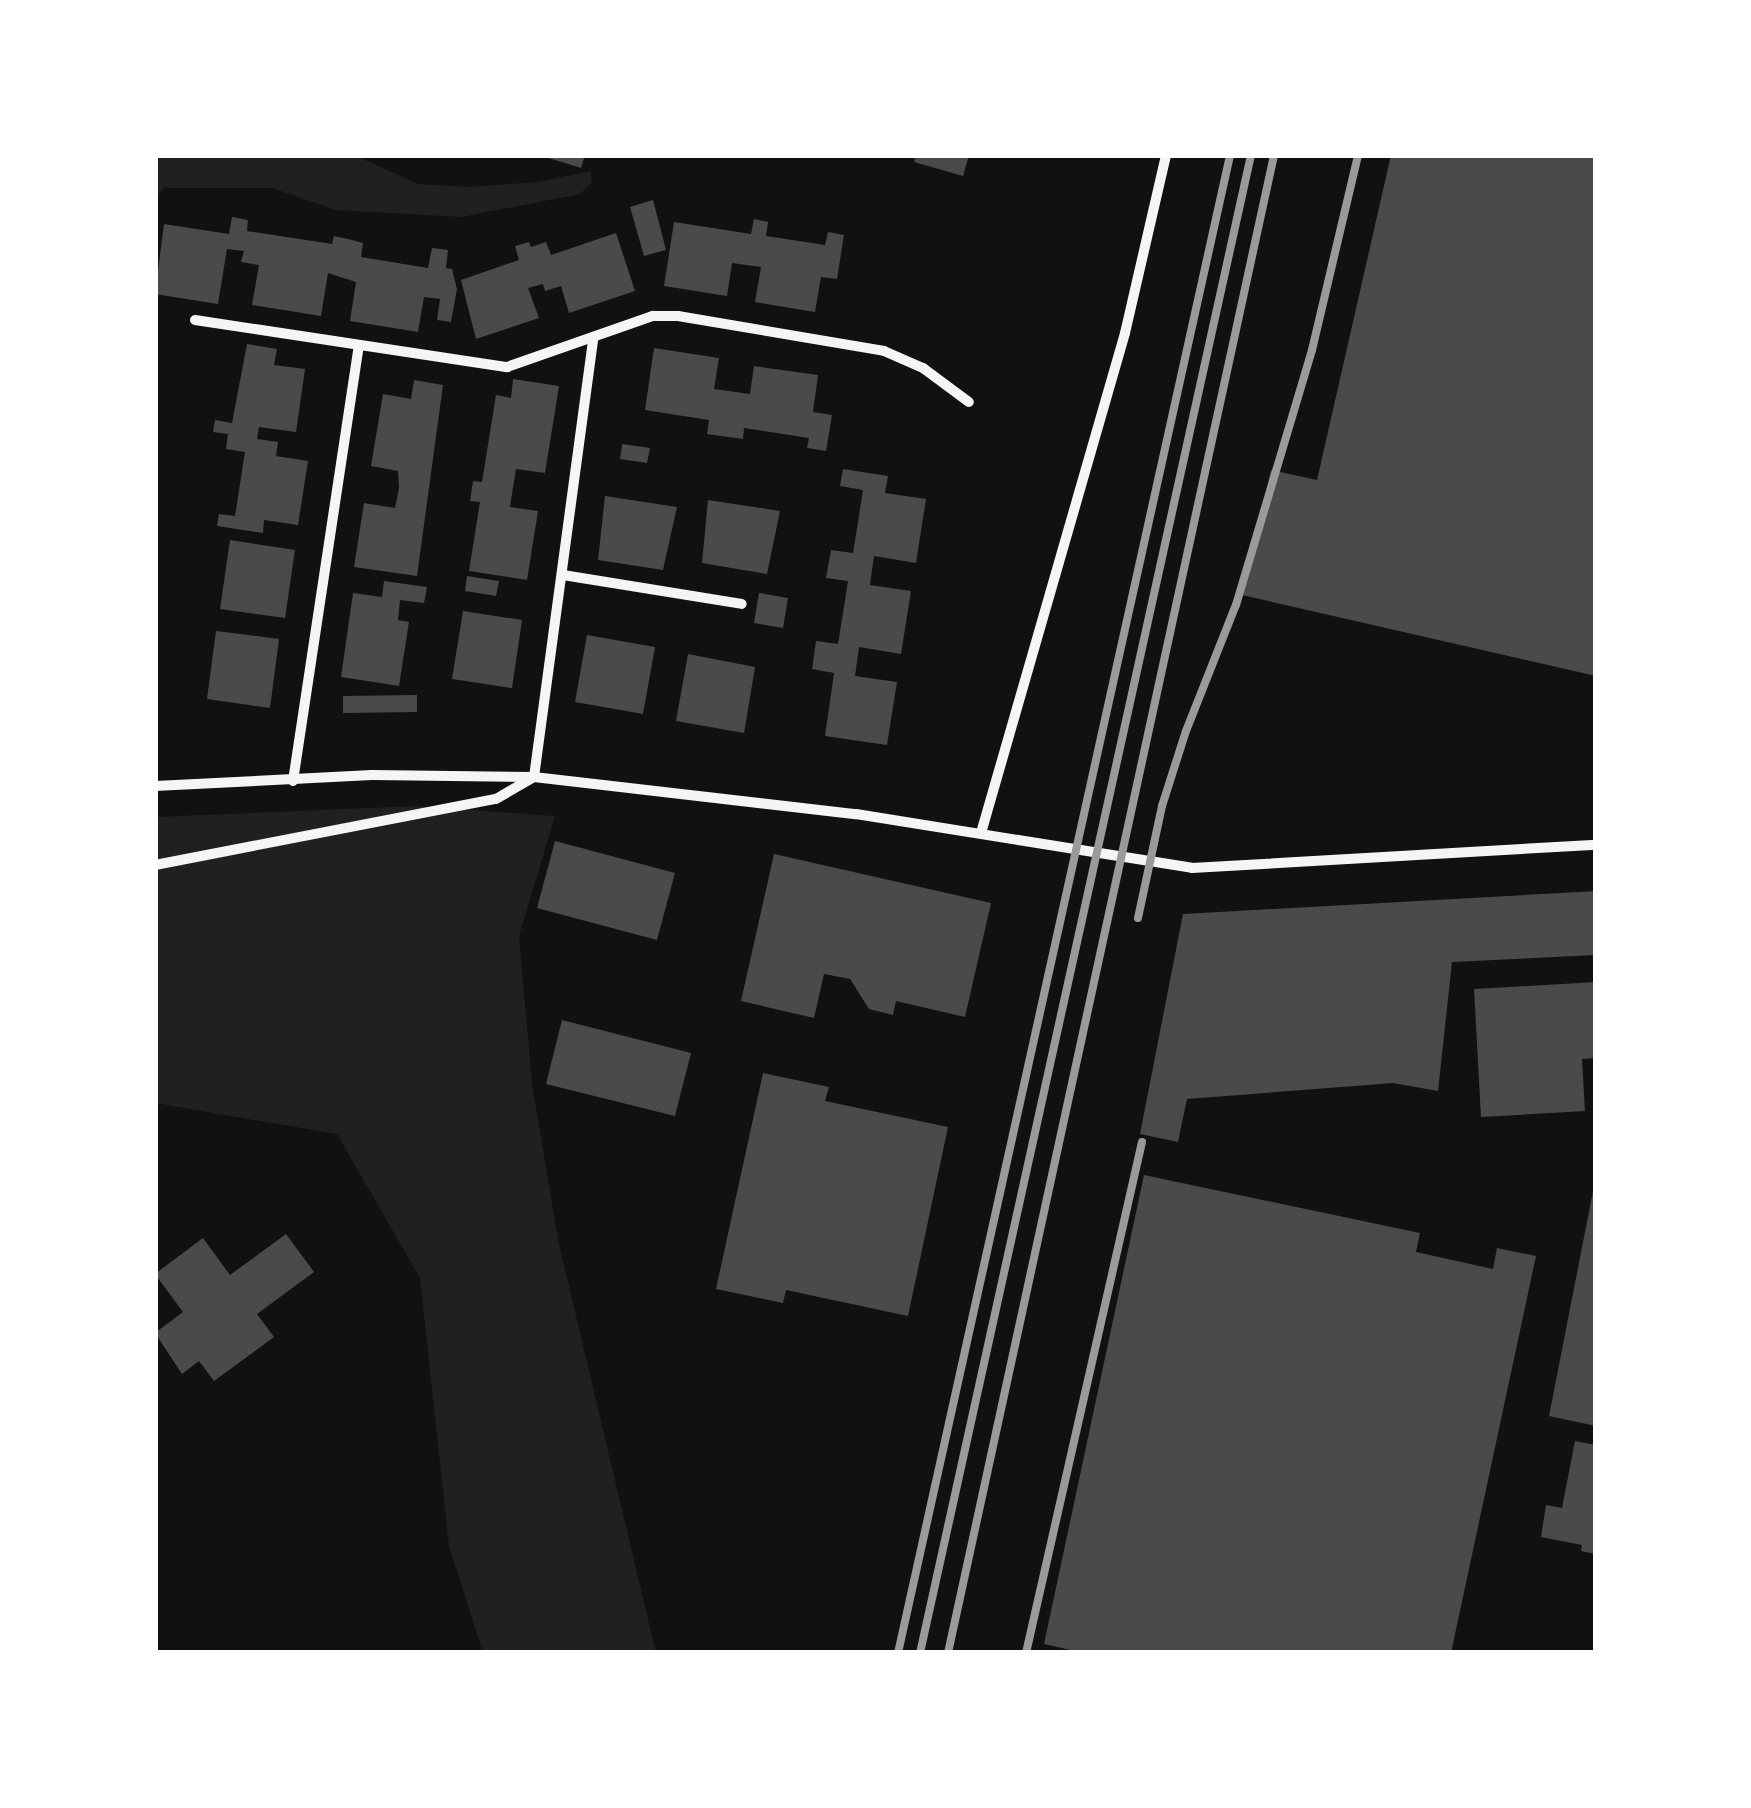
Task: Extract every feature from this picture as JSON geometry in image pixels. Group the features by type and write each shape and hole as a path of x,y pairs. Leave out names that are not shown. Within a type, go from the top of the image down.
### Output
{"street":[{"path":"981,834 1125,334 1166,155"},
{"path":"194,320 507,367 653,316 678,316 884,351 923,368 969,402"},
{"path":"534,777 593,338"},
{"path":"293,781 359,345"},
{"path":"563,574 742,604"},
{"path":"155,786 372,776 534,777 981,834 1192,868 1596,845"},
{"path":"155,866 496,799 534,777"}],"shaded area":[{"path":"155,155 354,155 418,184 468,187 537,182 591,171 592,182 580,194 461,217 335,210 272,188 165,188 155,197"},
{"path":"417,806 555,816 519,936 532,1084 559,1244 656,1653 483,1653 449,1546 420,1278 337,1134 155,1103 155,817"}],"building":[{"path":"539,155 585,155 581,168"},
{"path":"916,155 969,155 963,176 914,162"},
{"path":"1391,155 1596,155 1596,676 1242,595 1271,470 1317,480"},
{"path":"653,200 666,250 644,256 630,207"},
{"path":"232,217 248,220 247,231 332,244 334,236 363,243 361,257 428,268 432,248 448,250 446,268 452,269 457,289 451,322 437,320 440,299 424,297 418,332 350,321 356,282 328,273 321,316 252,305 259,265 241,262 244,251 227,249 218,304 155,294 164,224 229,234"},
{"path":"754,219 768,222 766,236 825,245 828,232 844,235 837,279 821,277 815,312 755,302 761,267 732,263 727,296 664,286 674,222 751,234"},
{"path":"616,233 635,291 569,313 561,286 545,291 543,284 528,288 539,318 476,339 461,280 519,260 515,246 529,242 531,247 546,242 551,255"},
{"path":"247,344 277,349 274,365 305,369 296,432 259,427 257,439 278,442 276,456 308,461 298,525 264,520 263,533 217,526 219,514 235,516 245,452 226,449 228,434 213,432 215,420 232,423"},
{"path":"654,348 719,358 714,389 750,394 754,366 818,375 813,412 832,415 826,451 807,448 809,438 744,428 743,439 707,434 709,420 645,410"},
{"path":"513,379 559,386 545,473 516,469 513,487 510,507 538,511 527,580 469,571 480,502 470,501 473,481 482,482 496,395 511,398"},
{"path":"414,380 443,385 417,576 354,567 364,503 395,508 399,488 398,471 371,466 383,394 411,399"},
{"path":"622,444 650,448 647,463 620,459"},
{"path":"843,469 888,476 885,493 926,499 916,563 874,556 870,585 911,591 901,654 859,647 855,676 897,682 887,745 825,736 834,673 812,669 816,641 838,644 848,581 826,578 831,550 853,553 863,490 840,486"},
{"path":"605,496 677,507 663,570 598,560"},
{"path":"708,500 780,511 767,574 702,563"},
{"path":"230,540 295,550 285,618 220,609"},
{"path":"467,576 499,581 496,596 465,591"},
{"path":"384,581 427,587 424,603 400,600 398,620 409,622 399,686 341,677 353,593 382,597"},
{"path":"759,593 788,598 783,628 754,623"},
{"path":"463,611 522,620 512,688 452,679"},
{"path":"216,631 279,639 270,708 207,699"},
{"path":"587,635 655,647 643,714 575,702"},
{"path":"688,654 755,667 744,733 676,721"},
{"path":"417,695 417,712 343,713 343,696"},
{"path":"555,841 675,873 657,940 537,908"},
{"path":"774,854 991,903 965,1017 896,1001 893,1015 869,1009 850,979 824,974 814,1018 741,1001"},
{"path":"1596,891 1596,955 1452,962 1438,1091 1393,1083 1187,1099 1178,1142 1140,1134 1183,914"},
{"path":"1596,982 1596,1058 1582,1059 1585,1111 1481,1117 1474,989"},
{"path":"562,1020 691,1053 675,1116 546,1084"},
{"path":"763,1073 829,1087 825,1101 948,1127 908,1316 786,1290 783,1303 716,1289"},
{"path":"1144,1175 1420,1233 1416,1252 1493,1269 1497,1248 1536,1256 1451,1653 1084,1653 1044,1644"},
{"path":"1596,1186 1596,1426 1549,1416"},
{"path":"286,1234 314,1272 257,1314 274,1337 214,1381 199,1361 182,1374 155,1333 183,1312 155,1274 203,1238 230,1275"},
{"path":"1575,1441 1596,1445 1596,1554 1581,1551 1582,1545 1541,1537 1546,1505 1562,1508"}],"railway":[{"path":"898,1653 1230,155"},
{"path":"920,1653 1251,155"},
{"path":"948,1653 1274,155"},
{"path":"1138,918 1162,806 1186,731 1236,605 1312,350 1358,155"},
{"path":"1026,1653 1142,1142"}]}
